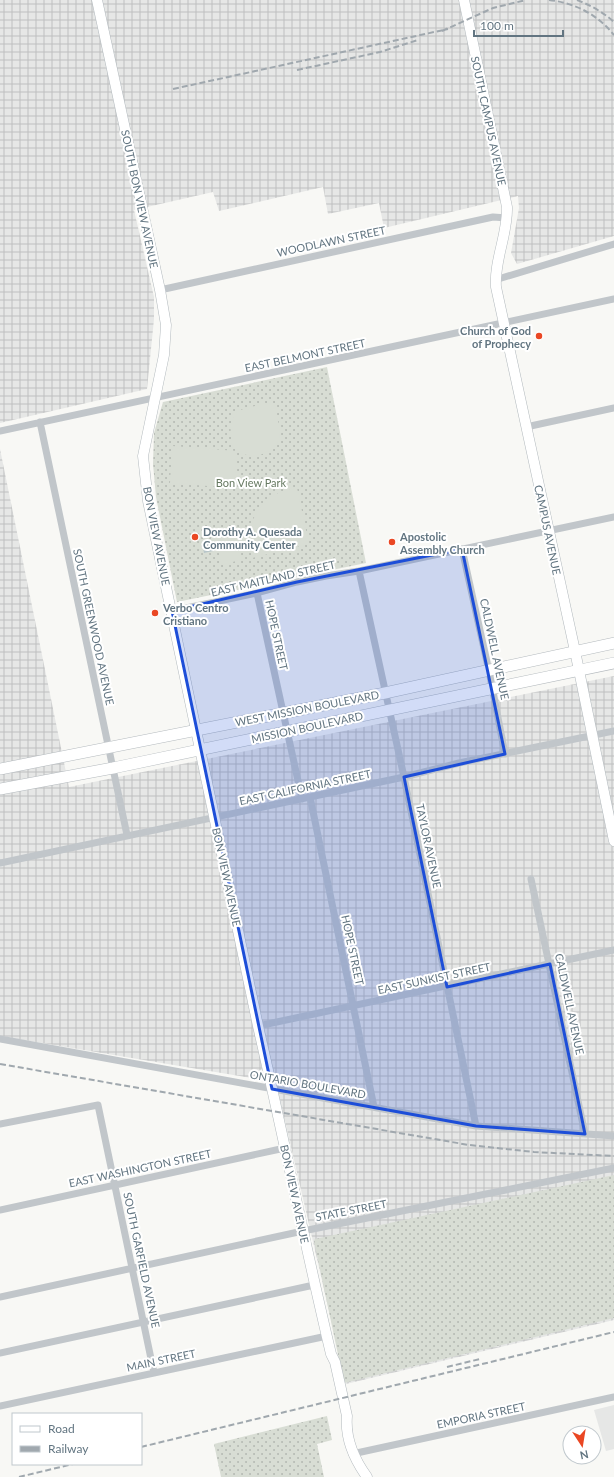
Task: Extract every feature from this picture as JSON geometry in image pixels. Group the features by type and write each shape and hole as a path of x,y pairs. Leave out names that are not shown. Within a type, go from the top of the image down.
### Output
{"main road":[{"name":"WEST MISSION BOULEVARD","path":"0,769 385,693 614,643"},
{"name":"MISSION BOULEVARD","path":"0,789 113,768 286,730 614,663"}],"street":[{"name":"SOUTH BON VIEW AVENUE","path":"97,0 160,290 166,325 164,355 155,398"},
{"name":"SOUTH CAMPUS AVENUE","path":"464,0 505,197 507,218"},
{"name":"WOODLAWN STREET","path":"160,290 493,217 507,218"},
{"name":"CAMPUS AVENUE","path":"507,218 495,280 503,323 575,651 614,841"},
{"path":"495,280 614,244"},
{"name":"EAST BELMONT STREET","path":"0,431 614,299"},
{"name":"BON VIEW AVENUE","path":"155,398 143,456 148,501 314,1285 331,1354 335,1362 347,1416 346,1424 352,1454 367,1477"},
{"path":"526,427 614,408"},
{"name":"SOUTH GREENWOOD AVENUE","path":"40,422 127,835"},
{"name":"EAST MAITLAND STREET","path":"172,611 257,593 297,582 326,576 359,572 614,517"},
{"name":"CALDWELL AVENUE","path":"462,550 489,671 505,754"},
{"name":"TAYLOR AVENUE","path":"359,572 404,777 476,1126"},
{"name":"HOPE STREET","path":"257,593 282,714 302,799"},
{"name":"EAST CALIFORNIA STREET","path":"0,864 127,835 404,777 459,763 614,731"},
{"name":"HOPE STREET","path":"310,797 374,1107"},
{"name":"CALDWELL AVENUE","path":"531,879 585,1134"},
{"name":"EAST SUNKIST STREET","path":"258,1026 447,987 614,950"},
{"name":"ONTARIO BOULEVARD","path":"0,1040 476,1126 614,1136"},
{"name":"SOUTH GARFIELD AVENUE","path":"0,1124 98,1105 154,1373"},
{"name":"EAST WASHINGTON STREET","path":"0,1210 285,1148"},
{"name":"STATE STREET","path":"0,1297 303,1231 614,1168"},
{"path":"0,1353 314,1285"},
{"name":"MAIN STREET","path":"0,1406 327,1336"},
{"name":"EMPORIA STREET","path":"352,1454 614,1397"}],"highlighted area":[{"path":"462,549 505,754 404,777 447,987 550,964 585,1134 476,1126 272,1089 172,611 297,582"}],"shaded area":[{"path":"0,0 614,0 614,236 517,264 511,253 519,208 518,196 384,228 379,203 328,214 323,187 219,211 213,192 134,210 154,297 154,319 147,389 0,423"},
{"path":"0,449 69,787 614,676 614,1320 346,1384 276,1082 0,1036"},
{"path":"614,1405 614,1449 606,1451 602,1437 602,1425 598,1425 594,1410"}],"green space":[{"name":"Bon View Park","path":"327,367 366,563 177,602 156,497 153,464 154,433 163,402"},
{"path":"270,403 275,406 280,431 279,440 276,446 260,455 253,456 241,453 232,445 231,424 233,417 237,412 243,409"},
{"path":"172,446 237,451 234,488 170,483"},
{"path":"297,488 309,544 252,558 249,546 250,529 258,511 263,504 278,493"},
{"path":"234,533 240,560 221,565 216,537"},
{"path":"614,1175 614,1318 344,1383 314,1241 315,1239"},
{"path":"327,1416 332,1440 317,1444 324,1477 221,1477 214,1444"}],"water":[{"path":"211,541 213,551 204,553 202,543"}],"railway":[{"path":"442,31 493,8 526,0"},
{"path":"549,0 577,7 593,15 614,35"},
{"path":"577,0 596,9 614,22"},
{"path":"173,89 448,29"},
{"path":"297,70 380,52 418,40"},
{"path":"0,1064 469,1145 534,1152 614,1156"},
{"path":"142,1447 614,1332"},
{"path":"447,1367 480,1359"},
{"path":"19,1477 69,1465"}],"place":[{"name":"Church of God of Prophecy","path":"539,336"},
{"name":"Dorothy A. Quesada Community Center","path":"195,537"},
{"name":"Apostolic Assembly Church","path":"392,542"},
{"name":"Verbo Centro Cristiano","path":"155,613"}]}
